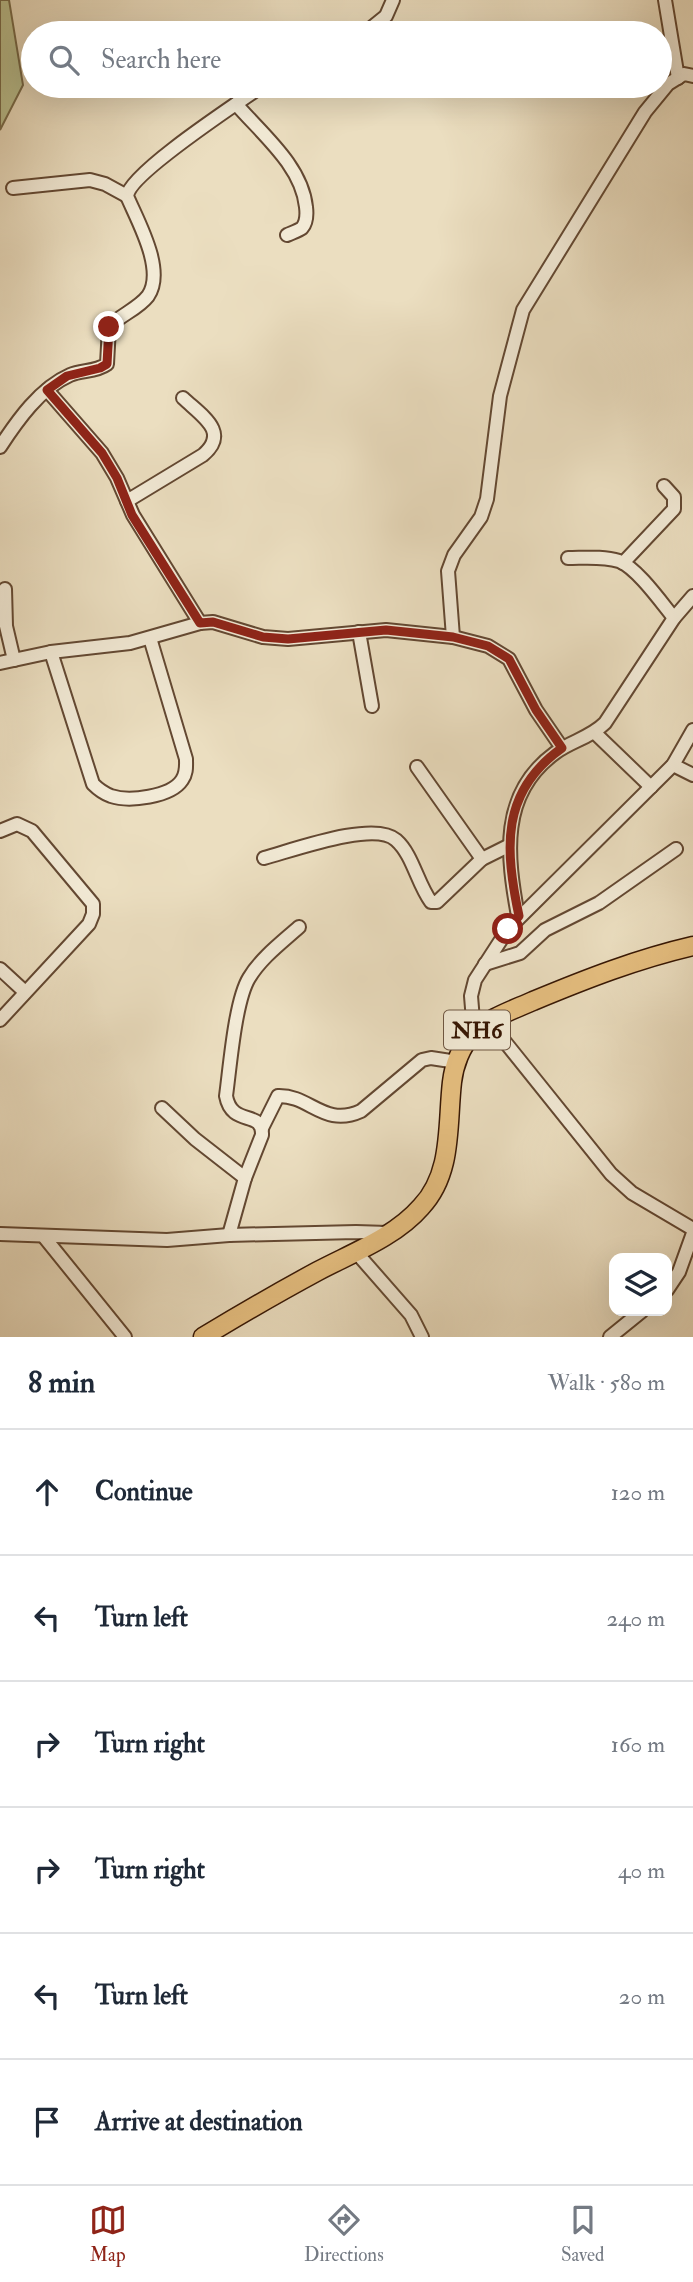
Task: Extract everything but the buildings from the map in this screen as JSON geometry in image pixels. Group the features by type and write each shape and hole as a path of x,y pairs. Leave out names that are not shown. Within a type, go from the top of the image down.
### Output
{"highway":[{"name":"NH6","path":"203,1337 389,1233 421,1208 437,1186 446,1151 452,1079 463,1047 474,1032 489,1022 594,976 693,946"}],"street":[{"path":"380,21 386,16 393,0"},
{"path":"665,0 668,21"},
{"path":"672,42 678,78"},
{"path":"672,82 684,74 693,76"},
{"path":"0,447 21,418 47,390 67,376 104,366 109,360 109,327 149,294 153,276 152,260 149,246 127,196 128,188 139,176 245,98"},
{"path":"453,637 448,571 454,555 481,517 487,499 494,424 523,310 645,112 656,98"},
{"path":"236,104 283,157 301,183 305,195 306,221 301,229 287,235"},
{"path":"13,188 90,180 105,184 127,196"},
{"path":"47,390 102,453 117,478 132,515 200,623"},
{"path":"127,501 214,446 215,431 183,398"},
{"path":"623,563 674,509 674,496 664,486"},
{"path":"568,558 607,559 623,563 674,618"},
{"path":"5,589 6,626 14,660"},
{"path":"519,916 514,894 510,845 513,811 522,789 551,756 595,733 605,723 674,618 693,596"},
{"path":"0,663 51,652 131,643 200,623 213,622 263,637 288,639 311,639 386,630 453,637 488,646 509,659 536,710 562,748"},
{"path":"359,632 372,706"},
{"path":"51,652 93,784 101,792 114,797 149,796 161,794 181,782 187,770 150,638"},
{"path":"474,1032 471,996 475,981 508,929 673,765 693,730"},
{"path":"595,733 650,787"},
{"path":"673,765 693,775"},
{"path":"417,767 482,859"},
{"path":"0,831 17,824 32,831 93,904 89,924 0,1020"},
{"path":"264,858 335,838 365,834 387,835 396,839 405,851 431,902 437,902 482,859 510,845"},
{"path":"485,964 520,954 545,930 599,903 676,849"},
{"path":"262,1128 258,1122 232,1112 226,1096 241,995 248,979 273,949 299,928"},
{"path":"0,969 25,992"},
{"path":"489,1022 611,1174 632,1193 693,1231 687,1268 672,1284"},
{"path":"229,1236 262,1128 278,1096 289,1097 334,1116 353,1115 422,1060 431,1058 457,1062"},
{"path":"162,1108 195,1139 245,1178"},
{"path":"0,1234 46,1238 167,1240 389,1233"},
{"path":"46,1238 125,1337"},
{"path":"355,1251 411,1315 422,1337"},
{"path":"610,1337 636,1316"}],"green space":[{"path":"0,0 9,0 21,73 21,89 0,130"}],"route":[{"path":"109,327 107,364 67,376 47,390 102,453 117,478 132,515 200,623 213,622 263,637 288,639 311,639 351,632 386,630 453,637 488,646 509,659 527,695 562,748 525,783 513,811 510,845 514,894 519,916 508,929"}]}
